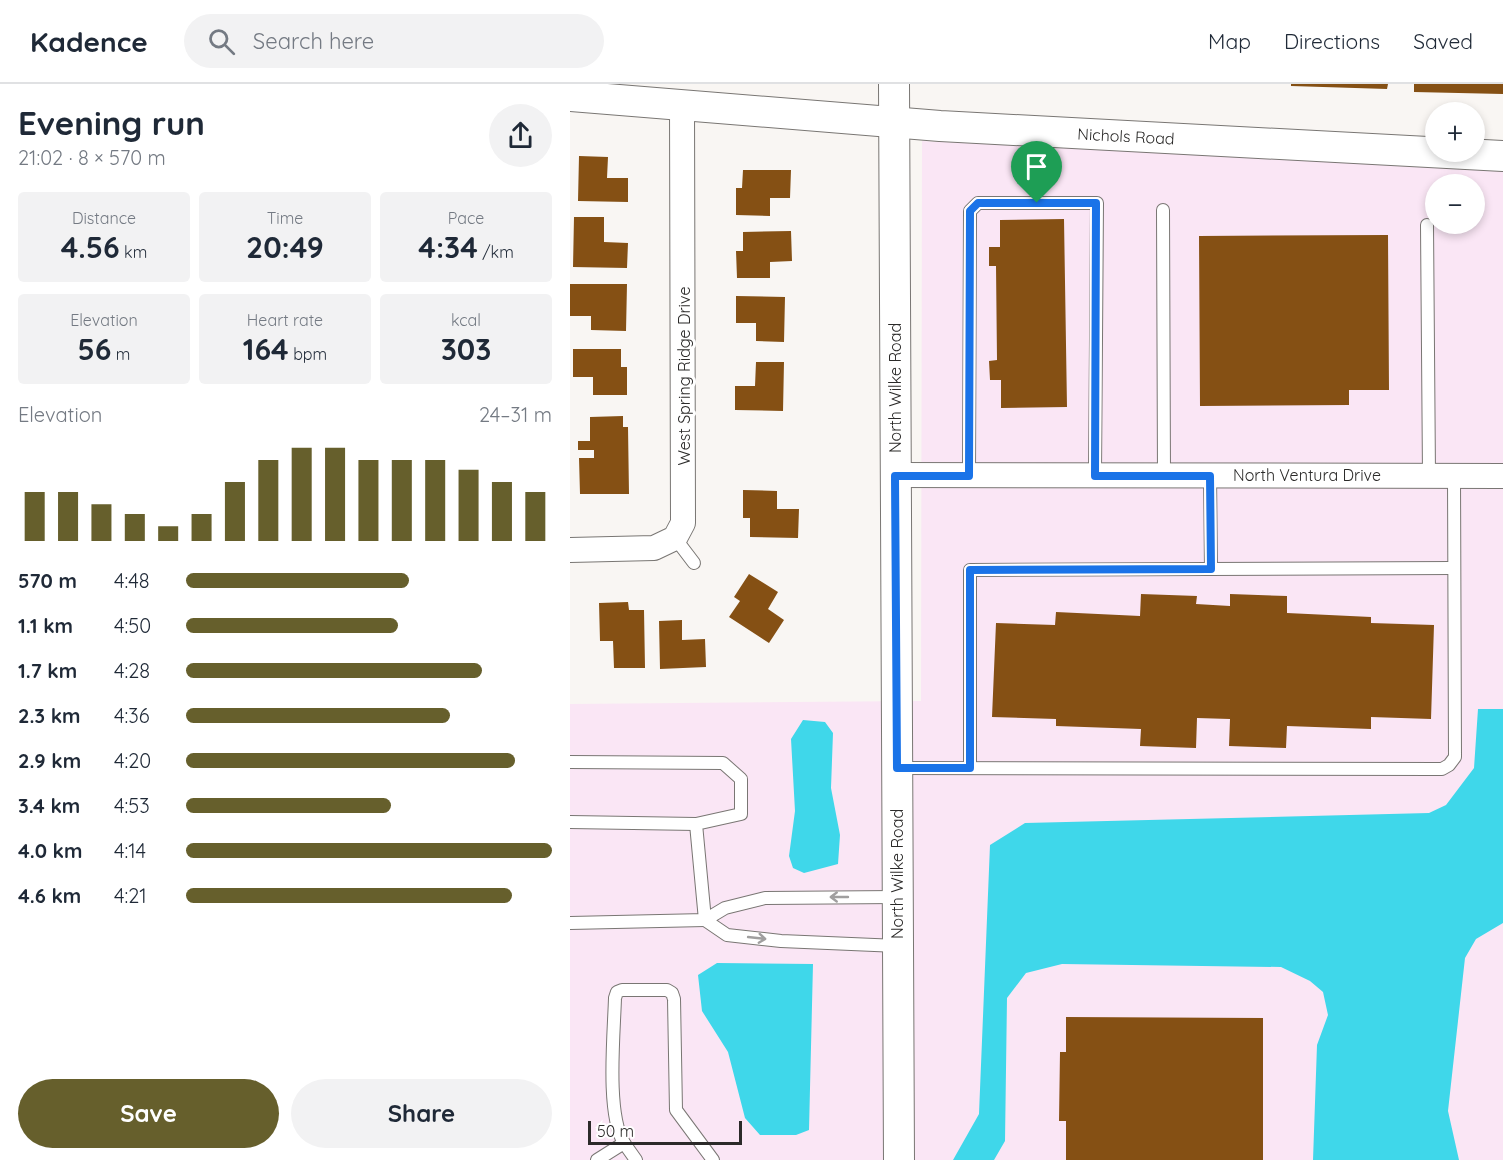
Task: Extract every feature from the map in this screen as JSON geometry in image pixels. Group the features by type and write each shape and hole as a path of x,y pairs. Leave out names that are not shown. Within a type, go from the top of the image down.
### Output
{"street":[{"name":"North Wilke Road","path":"894,84 896,121 895,476 899,1160"},
{"name":"Nichols Road","path":"570,96 940,126 1503,156"},
{"name":"West Spring Ridge Drive","path":"675,538 684,516 682,104"},
{"name":"North Ventura Drive","path":"895,476 1503,476"},
{"path":"570,550 654,548 675,538"}],"lane":[{"path":"969,476 970,211 978,203 1096,203 1095,476"},
{"path":"1163,210 1164,476"},
{"path":"1427,234 1429,476"},
{"path":"1210,476 1211,569"},
{"path":"897,768 1442,769 1449,765 1455,757 1454,476"},
{"path":"675,538 694,563"},
{"path":"970,768 970,570 1454,568"},
{"path":"570,762 723,763 741,779 741,814 696,824 570,822"},
{"path":"696,824 705,920"},
{"path":"570,923 705,920 725,908 765,898 897,897"},
{"path":"705,920 727,935 782,941 898,946"},
{"path":"636,1160 619,1134 614,1096 615,998 617,992 622,990 667,990 672,993 676,1110 713,1160"},
{"path":"597,1160 624,1143"}],"shaded area":[{"path":"922,141 1503,169 1503,1160 570,1160 570,704 921,701"}],"water":[{"path":"1478,709 1503,709 1503,923 1476,939 1465,958 1448,1111 1459,1160 1313,1160 1317,1045 1328,1015 1323,992 1310,981 1281,967 1062,964 1026,973 1007,998 1005,1141 994,1160 953,1160 979,1114 990,845 1025,823 1429,813 1446,805 1474,768"},
{"path":"803,720 825,722 833,733 831,788 840,835 838,864 804,873 793,868 789,856 795,811 791,739"},
{"path":"717,963 813,964 809,1130 796,1135 760,1135 745,1118 728,1052 702,1011 698,975"}],"building":[{"path":"1291,84 1388,84 1387,89 1291,86"},
{"path":"1414,84 1503,84 1503,94 1414,92"},
{"path":"579,156 608,157 607,178 628,178 628,202 578,201"},
{"path":"743,170 791,170 790,198 770,198 770,216 736,215 736,188 742,188"},
{"path":"574,217 604,217 604,242 628,243 627,268 573,267"},
{"path":"1064,219 1067,407 1001,408 1001,380 990,380 989,361 997,360 996,266 989,266 989,247 1000,247 1000,220"},
{"path":"791,231 792,261 770,262 770,278 737,278 736,251 743,251 743,232"},
{"path":"1388,235 1389,390 1349,390 1349,405 1200,406 1199,236"},
{"path":"570,284 627,284 626,331 591,330 591,316 570,316"},
{"path":"736,296 785,297 784,342 756,341 756,323 736,323"},
{"path":"573,349 621,349 621,367 627,367 627,395 593,395 593,377 573,377"},
{"path":"756,362 784,362 783,411 735,410 735,386 755,386"},
{"path":"623,416 623,427 628,427 629,494 580,494 579,458 594,458 594,450 578,450 578,441 590,441 590,417"},
{"path":"743,490 777,491 777,509 799,509 798,538 750,537 750,518 743,518"},
{"path":"749,574 778,592 768,609 784,620 769,643 729,617 740,601 734,597"},
{"path":"1141,594 1197,596 1196,604 1230,606 1230,594 1287,596 1287,613 1371,617 1371,623 1434,625 1431,719 1371,717 1371,729 1287,726 1286,748 1229,746 1230,719 1197,718 1196,748 1140,746 1141,729 1056,726 1056,719 992,717 996,623 1055,625 1056,612 1140,616"},
{"path":"628,602 629,610 644,610 645,668 614,668 613,641 600,641 599,603"},
{"path":"682,620 682,640 705,639 706,667 660,669 659,621"},
{"path":"1066,1017 1263,1018 1263,1160 1066,1160 1066,1121 1059,1121 1060,1052 1066,1052"}],"route":[{"path":"978,203 1037,203 1096,203 1095,476 1210,476 1211,569 970,570 970,768 897,768 895,476 969,476 970,211 978,203"}]}
